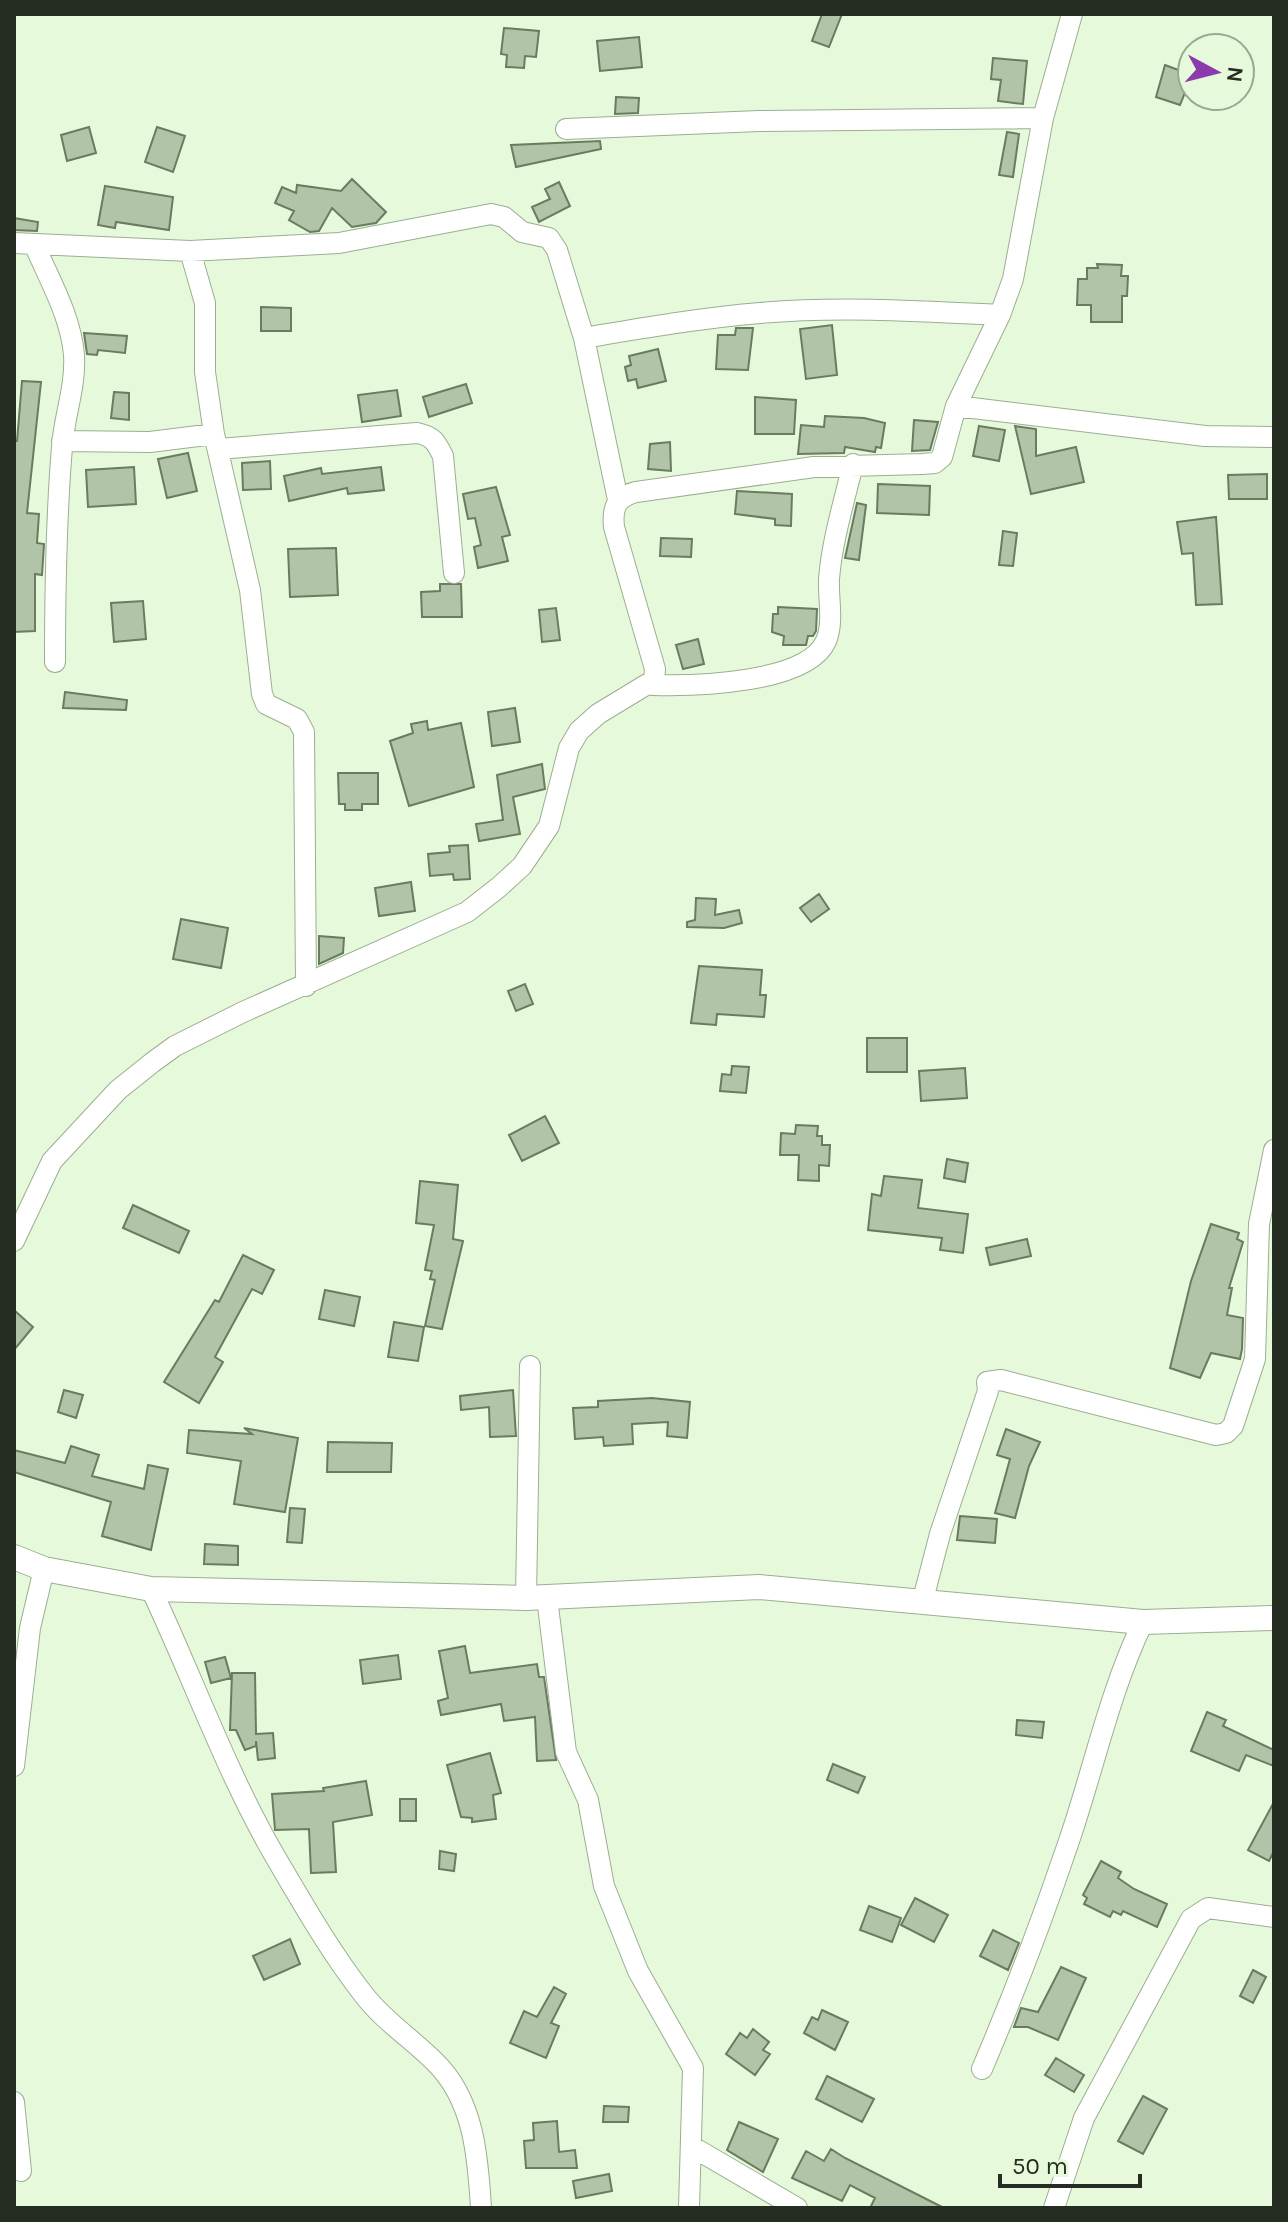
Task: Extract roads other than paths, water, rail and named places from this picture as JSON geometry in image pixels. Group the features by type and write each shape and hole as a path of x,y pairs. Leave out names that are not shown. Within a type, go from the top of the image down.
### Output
{"street":[{"path":"618,500 636,492 853,464 884,466 939,461 946,449 956,406 1000,315 1013,279 1043,118 1072,14"},
{"path":"566,129 759,121 1043,118"},
{"path":"24,244 190,251 354,242 496,214 519,231 545,236 553,244 584,338 618,500 613,511 614,527 655,669 653,685"},
{"path":"24,244 66,316 74,353 74,372 62,441 55,545 55,662"},
{"path":"190,251 205,303 203,348 216,441 250,590 264,702 297,719 304,732 306,986"},
{"path":"584,338 676,322 762,313 841,309 1000,315"},
{"path":"956,406 1205,436 1274,437"},
{"path":"62,441 216,441 428,435 436,441 443,456 454,573"},
{"path":"14,1241 52,1161 118,1090 175,1046 482,903 522,866 544,833 569,748 579,731 598,714 653,685 695,686 740,680 790,668 817,654 828,633 829,579 853,464"},
{"path":"922,1603 940,1534 988,1391 987,1382 1001,1380 1216,1435 1226,1433 1233,1426 1255,1359 1259,1224 1274,1150"},
{"path":"530,1366 536,1598 566,1752 588,1800 604,1886 638,1971 693,2068 689,2208"},
{"path":"14,1557 44,1569 151,1589 536,1598 759,1587 1143,1622 1274,1618"},
{"path":"14,1766 30,1628 44,1569"},
{"path":"151,1589 210,1718 241,1798 277,1861 364,1996 437,2064 454,2090 473,2130 481,2208"},
{"path":"982,2069 1013,1996 1069,1842 1116,1683 1143,1622"},
{"path":"1054,2208 1084,2118 1191,1919 1208,1908 1274,1917"},
{"path":"14,2102 21,2171"},
{"path":"691,2146 797,2208"}]}
